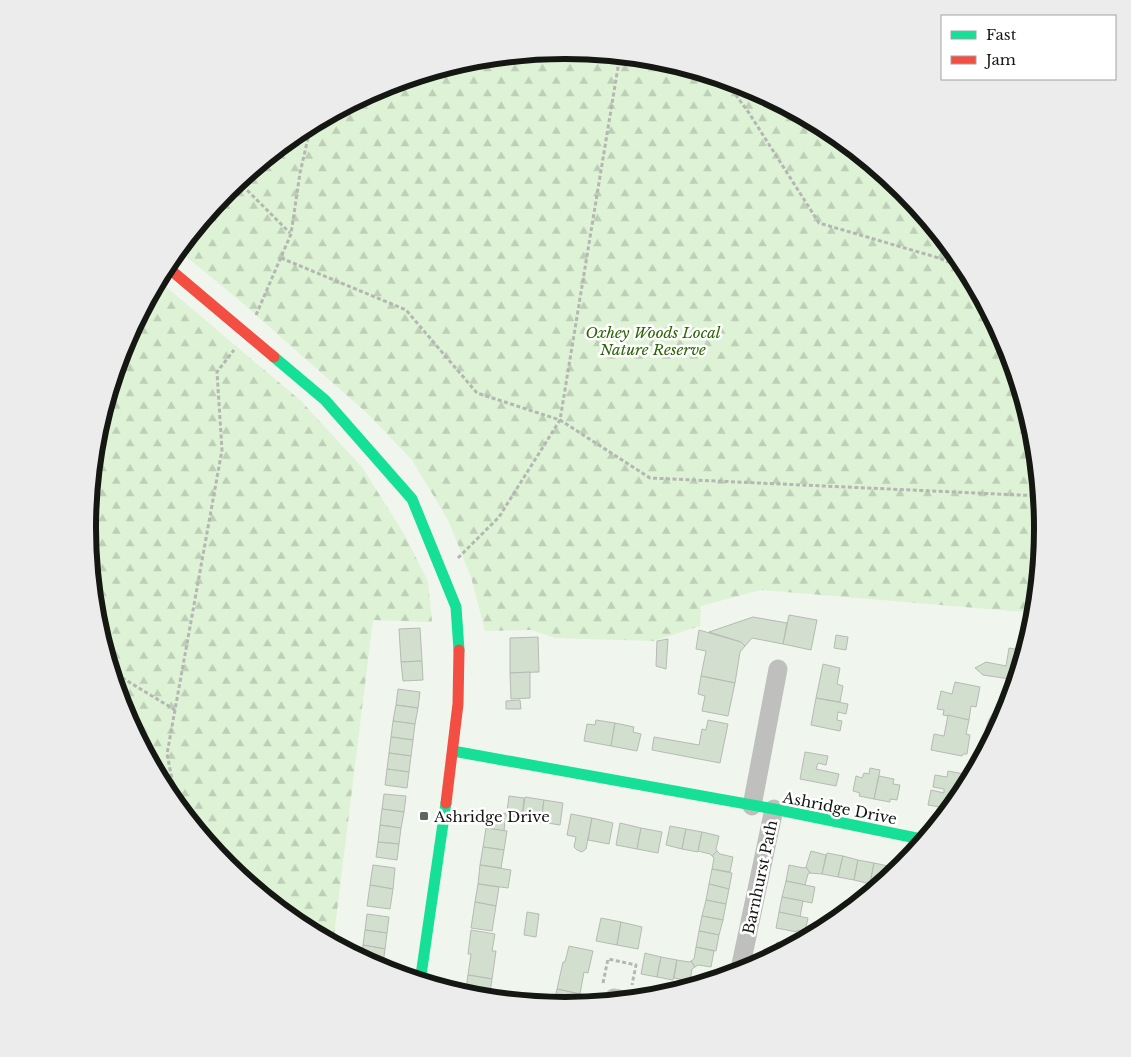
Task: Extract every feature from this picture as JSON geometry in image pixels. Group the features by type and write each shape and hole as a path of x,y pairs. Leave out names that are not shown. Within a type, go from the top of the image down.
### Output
{"main road":[{"path":"173,272 325,400 412,499 456,607 459,651 458,704 421,975"},
{"name":"Ashridge Drive","path":"453,751 919,839"}],"street":[{"path":"752,806 778,669"},
{"name":"Barnhurst Path","path":"741,963 774,810"}],"path":[{"path":"442,574 499,517 560,420 619,62"},
{"path":"732,90 820,223 939,258 953,264"},
{"path":"174,787 167,754 222,450 217,372 246,335 291,234 308,136"},
{"path":"243,187 291,234"},
{"path":"281,258 406,310 477,393 560,420 650,478 1034,496"},
{"path":"120,677 175,710"},
{"path":"608,959 636,965 625,994"}],"green space":[{"name":"Oxhey Woods Local Nature Reserve","path":"566,59 627,63 657,68 687,75 745,95 773,107 826,138 875,175 898,196 919,219 956,268 987,321 1010,378 1019,407 1031,467 1035,528 1034,559 1027,612 761,590 701,606 700,626 654,641 555,638 531,630 485,631 471,577 448,520 412,460 369,415 239,300 184,255 212,219 256,175 305,138 331,122 358,107 386,95 444,75 474,68 504,63"},
{"path":"164,285 301,401 362,467 404,534 428,581 432,622 373,620 334,937 305,919 256,882 233,861 193,814 175,789 144,736 121,679 112,650 100,590 97,559 96,528 100,467 112,407 121,378 144,321"}],"building":[{"path":"789,615 817,620 811,650 783,644"},
{"path":"753,617 787,623 783,644 752,638 745,646 741,642 709,632"},
{"path":"420,628 422,661 401,662 399,629"},
{"path":"699,630 741,642 745,646 740,652 735,683 701,676 706,651 696,649"},
{"path":"836,635 848,637 846,650 834,648"},
{"path":"538,637 539,672 510,673 510,638"},
{"path":"668,639 666,669 656,666 657,641"},
{"path":"1009,648 1019,650 1010,679 983,675 975,668 986,662 1006,666"},
{"path":"422,661 423,680 403,681 401,662"},
{"path":"823,664 840,668 837,684 843,686 840,702 816,698"},
{"path":"530,672 530,698 511,699 510,673"},
{"path":"701,676 735,683 728,716 702,711 705,696 698,694"},
{"path":"955,682 980,687 976,707 971,706 969,720 943,715 944,710 937,709 941,691 952,694"},
{"path":"398,689 420,692 418,708 396,705"},
{"path":"816,698 848,704 846,714 838,712 837,720 842,721 840,731 811,725"},
{"path":"520,700 521,709 506,709 506,701"},
{"path":"396,705 418,708 415,724 393,721"},
{"path":"948,715 969,720 966,734 970,735 967,754 962,756 931,750 934,734 944,736"},
{"path":"596,720 615,723 611,746 584,741 587,724 595,725"},
{"path":"708,720 728,724 720,763 652,750 654,737 699,745 702,729 706,730"},
{"path":"393,721 415,724 413,740 391,737"},
{"path":"615,723 634,727 633,732 641,734 637,751 611,746"},
{"path":"391,737 413,740 411,756 389,753"},
{"path":"805,752 828,756 826,765 818,763 816,769 839,774 836,786 800,779"},
{"path":"389,753 411,756 409,772 387,769"},
{"path":"870,768 880,770 874,799 859,796 860,793 853,791 856,776 862,778 864,773 869,774"},
{"path":"387,769 409,772 407,788 385,785"},
{"path":"948,771 964,774 943,808 928,805 931,790 944,793 944,789 933,787 935,775 947,777"},
{"path":"879,776 894,779 893,784 900,785 897,800 890,799 890,802 874,799"},
{"path":"384,794 406,796 404,812 382,809"},
{"path":"509,796 524,798 522,818 511,816 508,818 505,813"},
{"path":"525,797 544,800 541,822 522,819"},
{"path":"544,800 563,803 560,825 541,822"},
{"path":"382,809 404,812 401,828 380,825"},
{"path":"490,813 501,815 505,813 508,818 505,821 504,831 487,829"},
{"path":"571,814 592,818 586,849 582,852 574,847 576,837 567,835"},
{"path":"592,818 613,823 609,844 588,840"},
{"path":"620,823 641,828 637,849 616,845"},
{"path":"380,825 401,828 399,844 378,842"},
{"path":"670,826 686,829 682,849 666,845"},
{"path":"486,828 507,831 504,850 483,847"},
{"path":"641,828 662,832 658,853 637,849"},
{"path":"686,829 702,832 698,852 682,849"},
{"path":"702,832 719,836 717,851 712,856 698,851"},
{"path":"378,842 399,844 397,860 376,857"},
{"path":"483,847 504,850 501,868 480,865"},
{"path":"717,851 720,854 733,857 730,872 712,869 714,858 712,856"},
{"path":"811,851 826,855 822,874 810,873 806,867"},
{"path":"827,853 843,856 838,877 822,874"},
{"path":"843,856 858,860 854,880 838,877"},
{"path":"858,860 874,863 870,884 854,880"},
{"path":"874,863 892,867 875,882 870,884"},
{"path":"373,865 395,868 393,889 370,885"},
{"path":"480,865 511,870 508,888 478,884"},
{"path":"789,865 806,867 810,873 805,885 786,881"},
{"path":"712,869 732,873 729,889 709,884"},
{"path":"786,881 815,887 812,903 782,897"},
{"path":"478,884 499,887 496,906 475,902"},
{"path":"709,884 729,889 726,904 706,900"},
{"path":"370,885 393,889 390,909 367,906"},
{"path":"782,897 803,901 800,917 779,912"},
{"path":"706,900 726,904 723,920 702,916"},
{"path":"475,902 496,906 492,931 471,928"},
{"path":"527,912 539,914 536,937 524,935"},
{"path":"779,912 808,918 805,932 776,928"},
{"path":"367,914 389,917 387,933 365,930"},
{"path":"702,916 723,920 719,935 699,931"},
{"path":"601,918 621,922 617,945 596,941"},
{"path":"621,922 642,927 638,949 617,945"},
{"path":"365,930 387,933 385,949 363,945"},
{"path":"471,930 495,934 492,951 496,951 492,979 468,975 471,954 468,954"},
{"path":"699,931 719,935 716,951 696,947"},
{"path":"777,942 784,944 776,948"},
{"path":"363,945 385,949 383,961 362,952"},
{"path":"569,946 593,951 588,973 584,972 580,994 557,989"},
{"path":"696,947 714,951 711,967 698,965 695,967 691,961 694,959"},
{"path":"645,953 661,957 657,977 641,974"},
{"path":"661,957 677,960 673,980 657,977"},
{"path":"677,960 691,961 695,967 692,969 690,981 674,978"},
{"path":"468,975 492,979 490,992 466,987"},
{"path":"557,989 580,994 579,998 555,998"}],"traffic: fast":[{"path":"274,357 325,400 412,499 456,607 459,650"},
{"path":"453,751 774,809 919,838"},
{"path":"421,975 446,803"}],"traffic: jam":[{"path":"173,272 274,357"},
{"path":"446,803 458,704 459,650"}],"place":[{"name":"Ashridge Drive","path":"424,816"}]}
